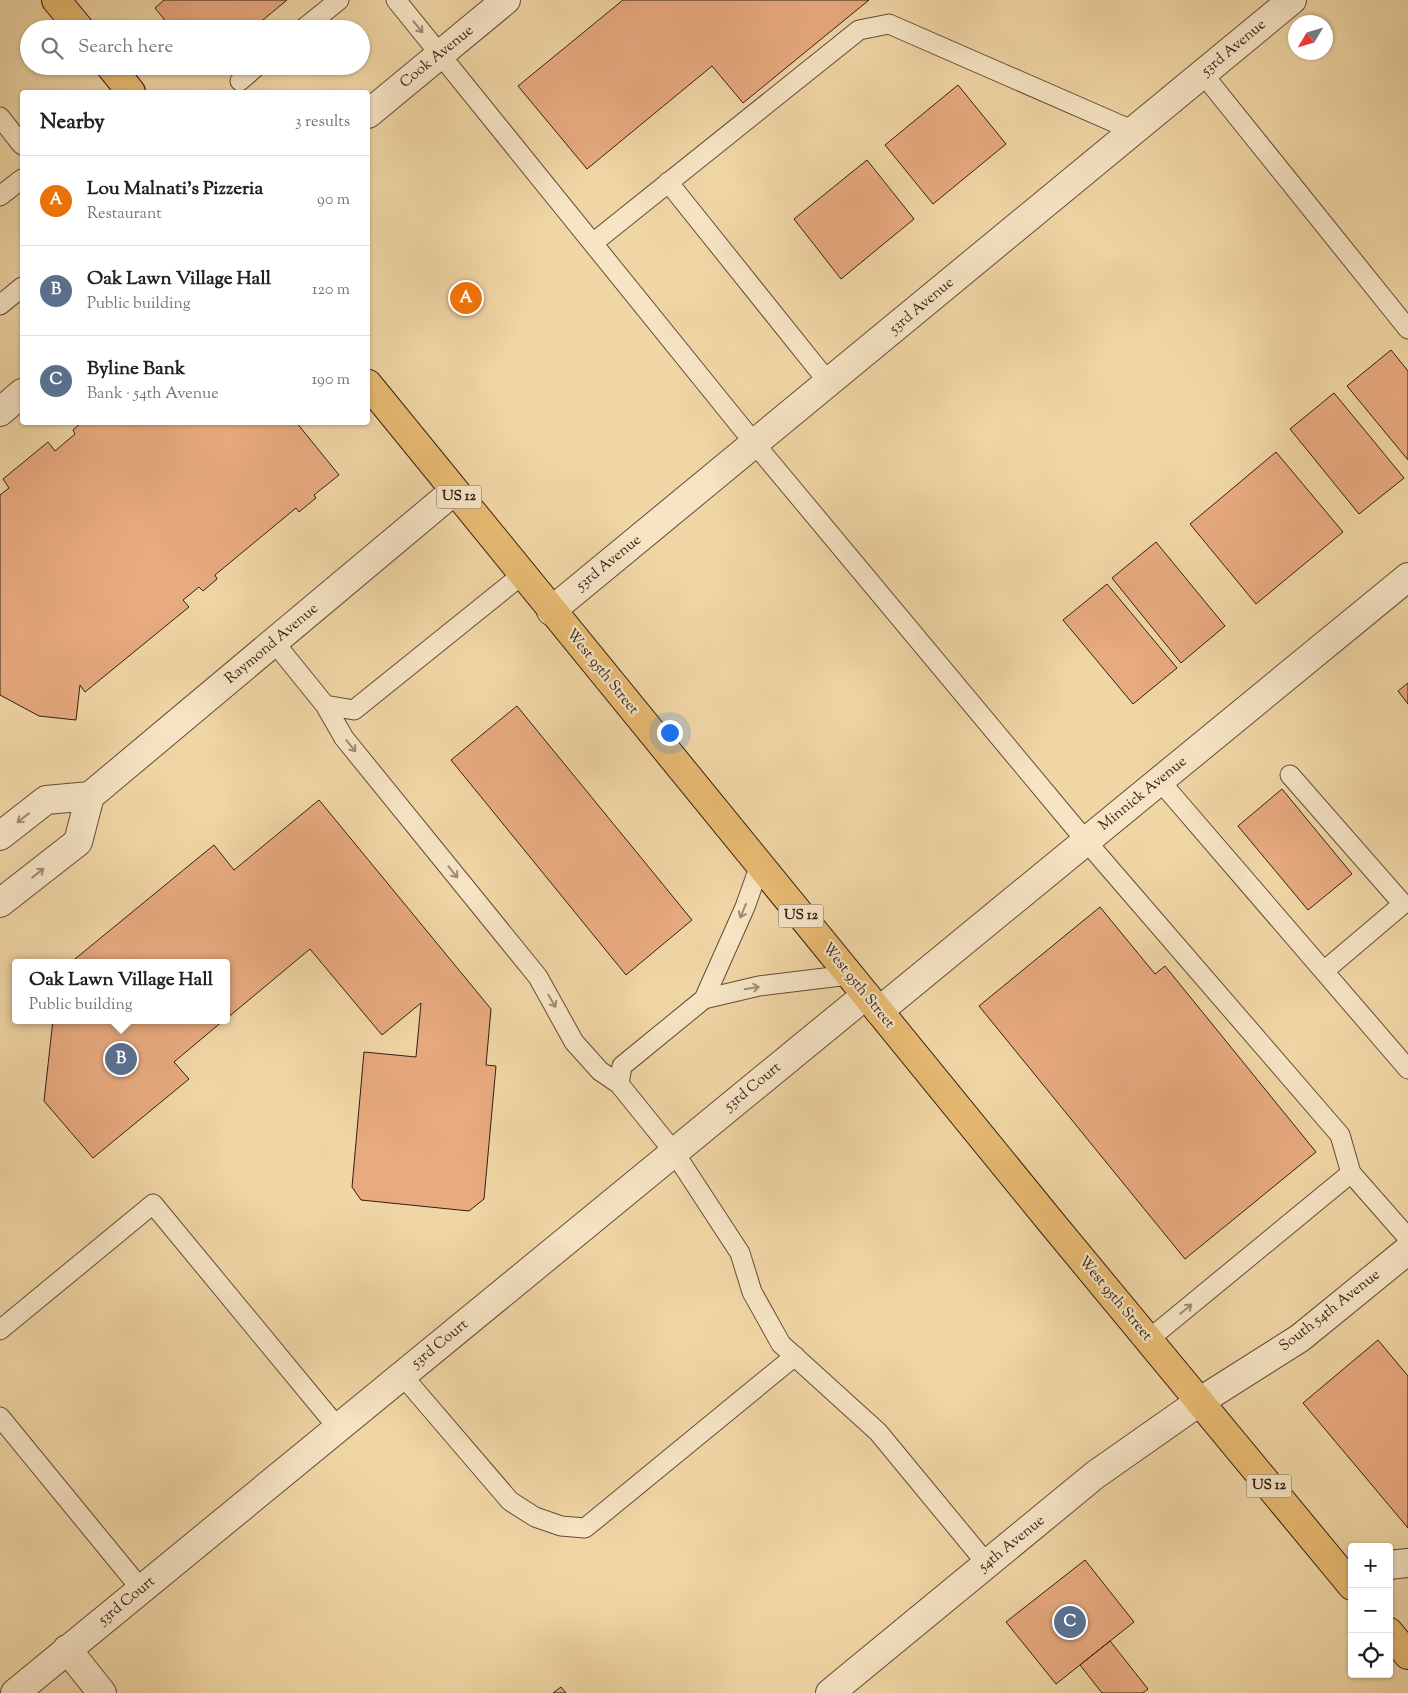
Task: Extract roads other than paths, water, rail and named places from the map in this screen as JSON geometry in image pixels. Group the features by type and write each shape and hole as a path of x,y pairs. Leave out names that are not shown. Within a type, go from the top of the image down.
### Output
{"main road":[{"path":"56,0 73,20"},
{"path":"117,75 129,90"},
{"name":"West 95th Street","path":"370,386 1199,1402 1348,1575"},
{"path":"1390,1633 1408,1655"}],"street":[{"name":"Cook Avenue","path":"370,112 506,0"},
{"name":"53rd Avenue","path":"552,610 1292,0"},
{"name":"Raymond Avenue","path":"90,796 454,491"},
{"name":"Minnick Avenue","path":"865,994 1086,842 1408,577"},
{"path":"0,836 46,800 90,796 78,842 0,903"},
{"name":"53rd Court","path":"14,1693 865,994"},
{"name":"South 54th Avenue","path":"1199,1402 1300,1338 1408,1250"},
{"name":"54th Avenue","path":"830,1693 1095,1475 1199,1402"},
{"path":"1393,1565 1408,1563"},
{"path":"68,1649 102,1693"}],"lane":[{"path":"314,20 338,0"},
{"path":"396,0 755,444 1086,842 1340,1135 1351,1173 1408,1238"},
{"path":"593,242 859,30 889,24 1134,131"},
{"path":"1203,74 1408,329"},
{"path":"240,80 246,75"},
{"path":"0,117 20,142"},
{"path":"0,196 20,181"},
{"path":"668,182 829,383"},
{"path":"0,305 20,289"},
{"path":"325,705 354,710 523,574"},
{"path":"274,642 325,705 344,738 538,977 574,1042 600,1071 619,1084 674,1152 740,1253 752,1292 781,1344 878,1432 986,1564"},
{"path":"1290,775 1403,904 1324,971"},
{"path":"1160,781 1408,1069"},
{"path":"704,999 738,924 760,865"},
{"path":"619,1084 622,1066 704,999 759,986 865,994"},
{"path":"1148,1340 1351,1173"},
{"path":"0,1330 153,1204 338,1428"},
{"path":"402,1375 510,1501 535,1517 561,1526 585,1528 795,1356"},
{"path":"0,1417 141,1589"}],"place":[{"name":"Lou Malnati's Pizzeria","path":"466,298"},
{"name":"Oak Lawn Village Hall","path":"121,1059"},
{"name":"Byline Bank","path":"1070,1622"}]}
